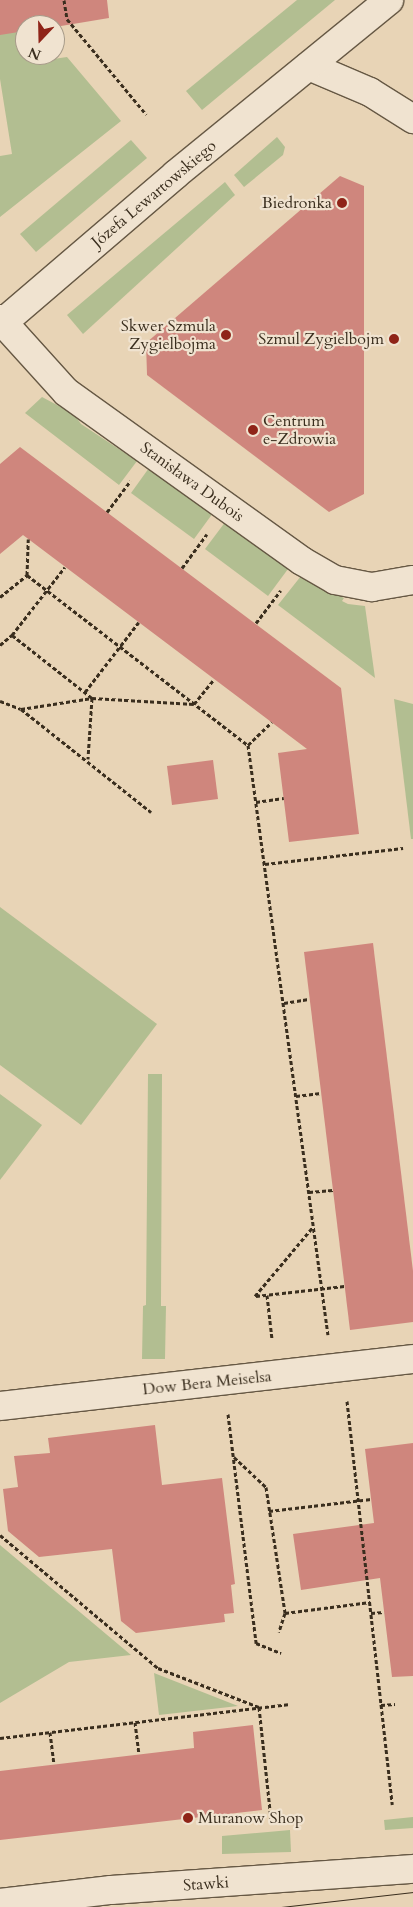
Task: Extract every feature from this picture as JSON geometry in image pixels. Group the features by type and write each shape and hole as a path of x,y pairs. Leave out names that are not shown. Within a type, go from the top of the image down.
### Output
{"street":[{"name":"Józefa Lewartowskiego","path":"1,322 176,174 389,0"},
{"path":"309,66 370,92 413,119"},
{"name":"Stanisława Dubois","path":"1,322 66,392 302,561 335,580 372,587 413,580"},
{"name":"Dow Bera Meiselsa","path":"0,1406 413,1359"},
{"name":"Stawki","path":"0,1903 111,1890 413,1869"}],"path":[{"path":"64,0 67,19 146,114"},
{"path":"182,568 226,507"},
{"path":"0,597 27,575 28,539"},
{"path":"256,623 302,561"},
{"path":"0,645 12,635 65,567"},
{"path":"27,575 248,745 328,1338"},
{"path":"85,692 139,622"},
{"path":"12,635 92,698"},
{"path":"194,704 214,679"},
{"path":"21,709 92,698 194,704"},
{"path":"88,760 92,698"},
{"path":"0,700 21,709 88,760 151,812"},
{"path":"248,745 272,722"},
{"path":"256,802 284,798"},
{"path":"265,864 404,848"},
{"path":"284,1003 310,999"},
{"path":"296,1096 321,1093"},
{"path":"309,1192 333,1190"},
{"path":"314,1226 255,1296 344,1286"},
{"path":"267,1295 272,1344"},
{"path":"343,1368 392,1804"},
{"path":"227,1406 256,1643 281,1653"},
{"path":"233,1456 266,1487 284,1613 278,1632"},
{"path":"269,1511 371,1499"},
{"path":"0,1535 158,1668 259,1707"},
{"path":"284,1613 370,1602"},
{"path":"371,1613 384,1612"},
{"path":"0,1738 288,1704"},
{"path":"382,1705 395,1704"},
{"path":"259,1707 271,1819"},
{"path":"135,1722 139,1754"},
{"path":"50,1732 54,1764"}],"green space":[{"path":"0,0 15,15 15,65 65,65 65,57 67,57 121,121 0,217 0,156 12,154 0,79"},
{"path":"297,0 335,0 202,110 186,91"},
{"path":"277,137 285,147 283,155 244,187 234,175"},
{"path":"131,140 147,158 36,252 20,234"},
{"path":"225,182 235,195 83,334 67,315"},
{"path":"42,397 74,414 81,424 137,461 119,485 25,413"},
{"path":"149,468 213,513 194,539 131,493"},
{"path":"226,521 288,569 268,596 205,549"},
{"path":"301,576 344,598 342,601 348,604 365,606 375,678 278,605"},
{"path":"394,699 413,704 413,839 411,839"},
{"path":"0,907 157,1024 81,1125 0,1065"},
{"path":"148,1074 162,1074 161,1306 166,1306 165,1359 142,1359 143,1306 146,1305"},
{"path":"0,1094 42,1125 0,1180"},
{"path":"0,1545 131,1655 69,1662 0,1703"},
{"path":"154,1673 238,1706 159,1715"},
{"path":"413,1817 413,1828 385,1830 384,1820"},
{"path":"290,1830 291,1852 222,1854 222,1836"}],"building":[{"path":"0,0 107,0 109,18 65,25 65,15 15,15 15,33 0,35"},
{"path":"340,176 364,186 364,494 329,512 147,375 146,343"},
{"path":"20,447 341,688 359,834 289,842 278,753 307,749 23,535 0,554 0,464"},
{"path":"213,760 218,799 172,805 167,766"},
{"path":"373,943 413,1271 413,1322 350,1330 304,952"},
{"path":"155,1425 162,1485 222,1478 235,1584 231,1585 234,1613 224,1614 225,1622 136,1633 121,1621 112,1549 39,1557 8,1531 3,1489 18,1487 14,1456 50,1453 48,1438"},
{"path":"413,1443 413,1676 392,1677 380,1578 301,1590 293,1534 374,1523 365,1449"},
{"path":"253,1725 262,1810 0,1840 0,1771 194,1748 193,1732"}],"tram line":[{"path":"281,1907 413,1892"}],"place":[{"name":"Biedronka","path":"342,203"},
{"name":"Skwer Szmula Zygielbojma","path":"226,335"},
{"name":"Szmul Zygielbojm","path":"394,339"},
{"name":"Centrum e-Zdrowia","path":"253,430"},
{"name":"Muranow Shop","path":"188,1818"}]}
